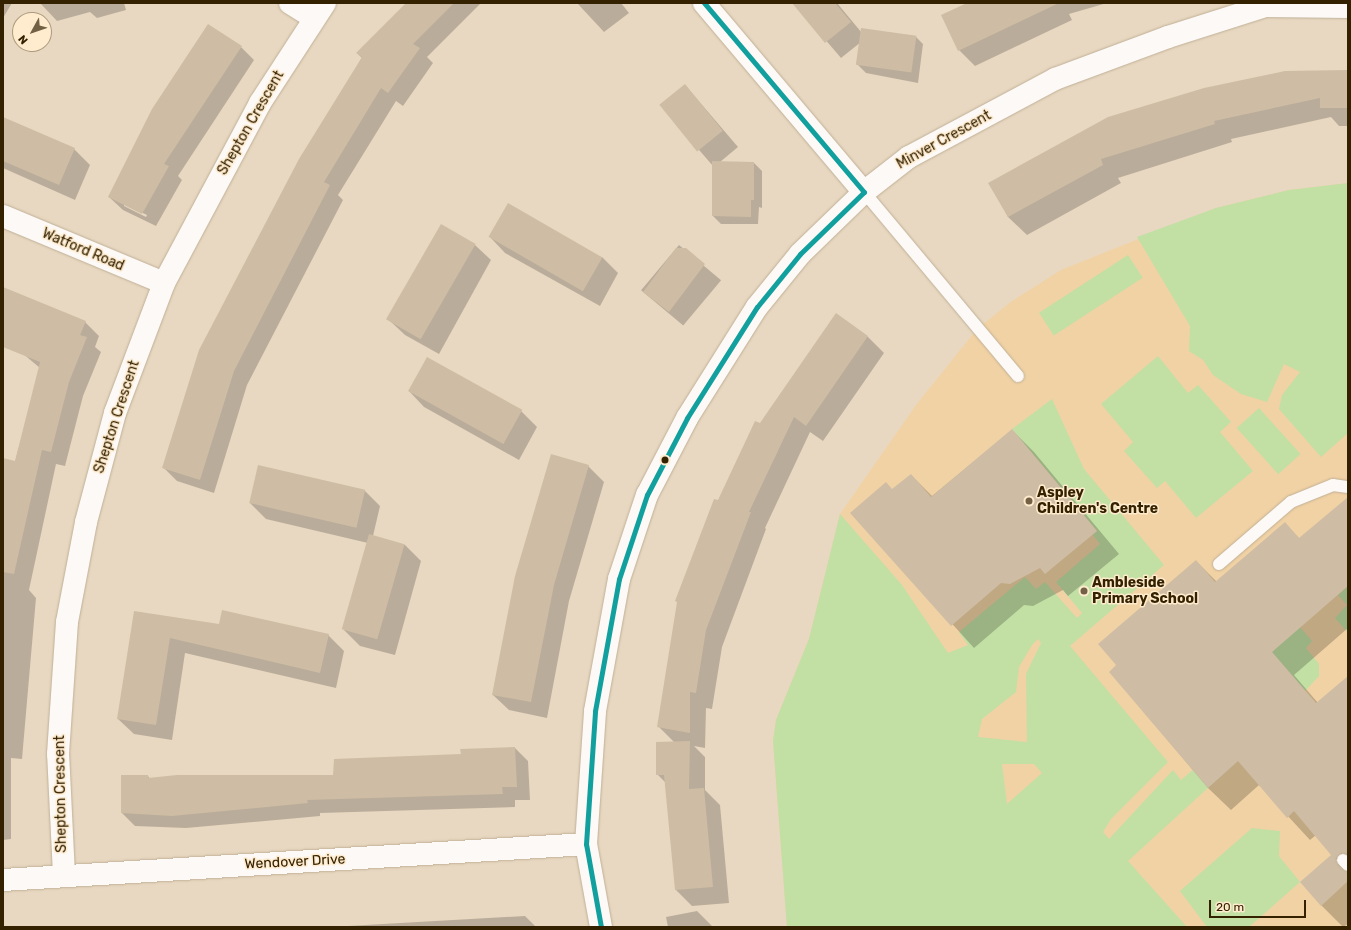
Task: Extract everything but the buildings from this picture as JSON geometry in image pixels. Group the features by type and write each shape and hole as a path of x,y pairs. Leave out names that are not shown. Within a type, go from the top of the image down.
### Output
{"street":[{"path":"290,3 320,11"},
{"path":"704,3 864,192"},
{"name":"Minver Crescent","path":"601,927 586,844 595,711 619,579 647,495 687,418 757,307 800,254 864,192 909,157 1055,79 1168,37 1266,6 1348,7"},
{"name":"Shepton Crescent","path":"64,875 58,754 67,622 86,522 116,413 164,283 260,103 320,11"},
{"name":"Watford Road","path":"3,216 164,283"},
{"name":"Wendover Drive","path":"3,880 64,875 586,844"}],"lane":[{"path":"864,192 1018,376"},
{"path":"1219,564 1292,502 1333,485 1348,487"}],"shaded area":[{"name":"Ambleside Primary School","path":"1348,183 1348,927 787,927 773,741 776,720 809,639 840,514 916,405 977,329 1012,301 1061,270 1216,208 1289,190"}],"green space":[{"path":"1348,183 1348,433 1321,457 1279,409 1282,395 1300,372 1284,364 1267,402 1241,394 1213,375 1203,360 1189,351 1190,326 1137,237 1216,208 1289,190"},
{"path":"1128,255 1143,278 1054,335 1039,313"},
{"path":"1158,356 1188,393 1198,385 1231,422 1220,432 1253,471 1196,518 1165,481 1157,488 1124,451 1133,442 1101,404"},
{"path":"1052,399 1084,469 1164,565 1070,646 1168,762 1111,819 1103,832 1109,839 1173,770 1181,780 1217,749 1232,766 1128,861 1187,927 787,927 773,741 776,720 809,639 840,514 902,585 948,653 968,645 959,632 1025,577 1036,589 1045,582 1077,618 1082,613 1056,582 1100,544 1093,535 1097,531 1012,429","holes":["1038,639 1041,643 1026,674 1027,742 978,737 982,719 1016,692 1019,667 1032,645","1002,764 1034,764 1042,773 1007,804"]},
{"path":"1259,408 1300,454 1278,474 1237,428"},
{"path":"1348,586 1348,633 1335,618 1347,605 1338,595"},
{"path":"1300,627 1312,641 1306,648 1319,664 1319,676 1305,691 1272,652"},
{"path":"1252,828 1280,831 1279,856 1300,882 1249,927 1207,927 1180,891"}],"transit line":[{"path":"601,927 586,844 595,711 619,579 647,495 687,418 757,307 800,254 864,192 704,3"}],"place":[{"name":"Aspley Children's Centre","path":"1029,501"},
{"name":"Ambleside Primary School","path":"1084,591"}]}
